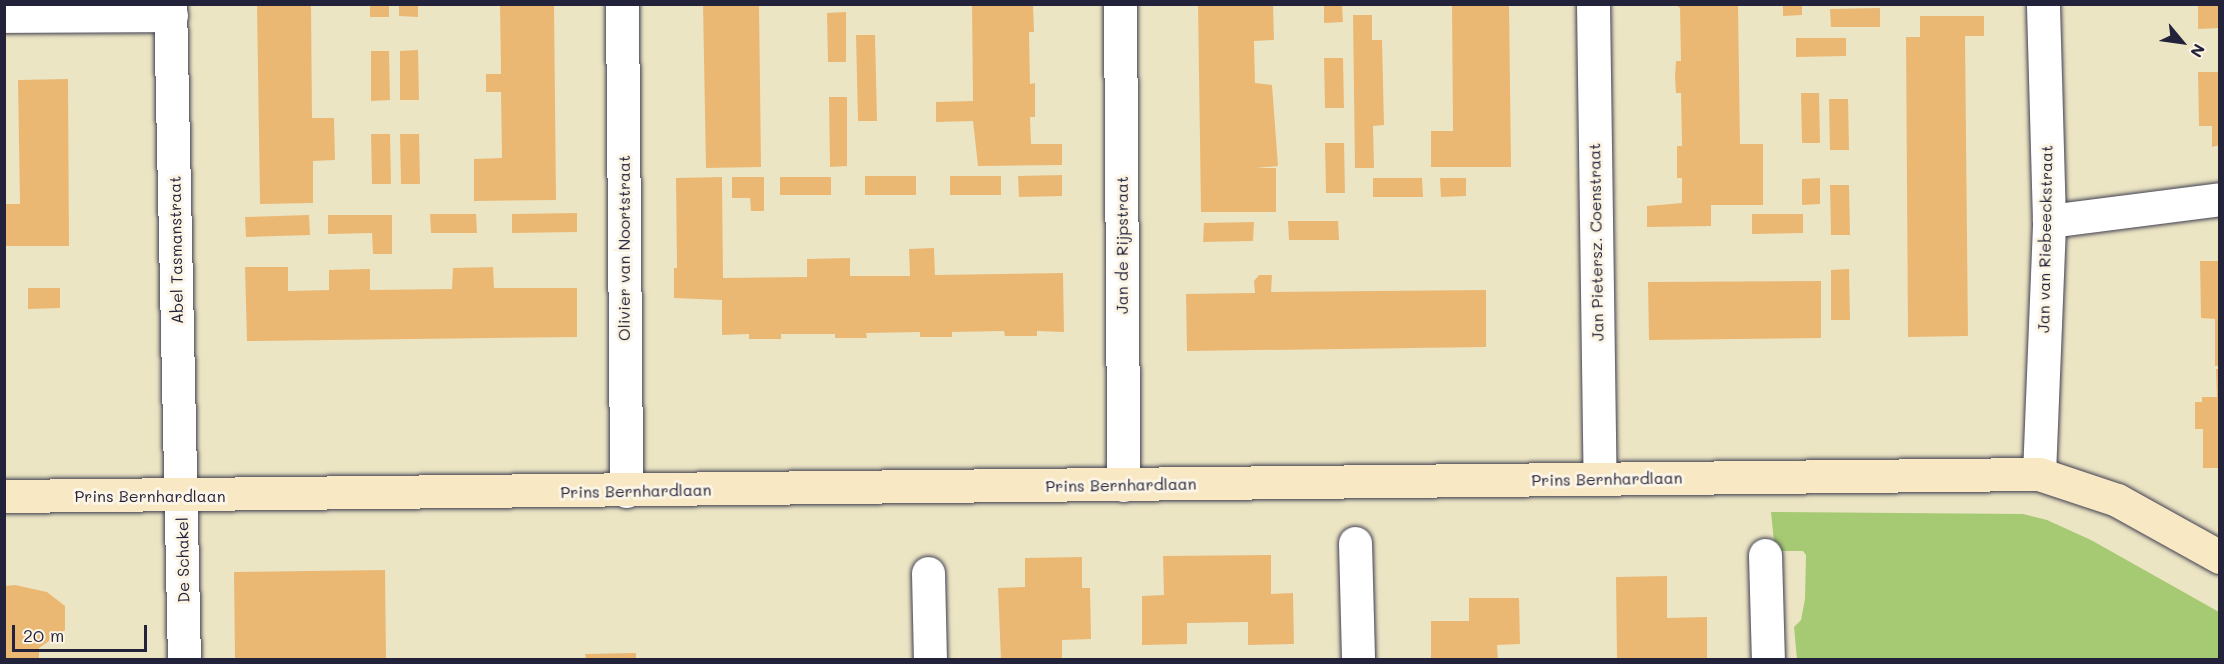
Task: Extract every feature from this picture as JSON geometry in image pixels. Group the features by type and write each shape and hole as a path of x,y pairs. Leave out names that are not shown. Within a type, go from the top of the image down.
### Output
{"street":[{"name":"Olivier van Noortstraat","path":"622,4 626,491"},
{"name":"Jan de Rijpstraat","path":"1120,4 1123,485"},
{"name":"Jan Pietersz. Coenstraat","path":"1593,4 1600,479"},
{"name":"Jan van Riebeeckstraat","path":"2039,474 2049,221 2043,4"},
{"path":"4,16 171,10"},
{"name":"Abel Tasmanstraat","path":"171,10 182,496"},
{"path":"2049,221 2220,199"},
{"name":"Prins Bernhardlaan","path":"4,496 182,496 2039,474 2117,500 2220,557"},
{"name":"De Schakel","path":"182,496 184,660"},
{"path":"1355,543 1358,660"},
{"path":"1765,555 1768,660"},
{"path":"928,573 930,660"}],"green space":[{"path":"1771,512 2023,514 2047,520 2091,540 2219,612 2219,659 1797,659 1794,627 1801,620 1805,599 1806,555 1803,551 1775,551"}],"building":[{"path":"257,4 311,4 312,118 334,118 335,160 313,161 313,203 260,204"},
{"path":"370,4 389,4 389,17 370,17"},
{"path":"399,4 418,4 418,17 399,16"},
{"path":"500,4 554,4 556,200 474,201 474,159 502,158 501,92 486,92 486,74 501,74"},
{"path":"703,4 759,4 761,167 706,168"},
{"path":"972,4 1033,4 1034,32 1029,32 1030,84 1035,83 1035,117 1030,117 1031,144 1062,144 1062,165 978,166 973,121 936,122 936,102 973,101"},
{"path":"1198,4 1273,4 1274,40 1254,41 1255,83 1272,85 1278,166 1256,168 1276,168 1276,212 1201,212"},
{"path":"1324,4 1342,4 1343,22 1324,23"},
{"path":"1452,4 1509,4 1511,167 1431,167 1431,131 1453,131"},
{"path":"1675,4 1738,4 1740,144 1763,144 1763,205 1711,205 1711,226 1647,227 1647,206 1682,203 1682,178 1677,178 1677,146 1682,146 1681,93 1676,93 1675,77 1676,61 1681,61 1680,8"},
{"path":"1783,4 1802,4 1802,15 1783,16"},
{"path":"2198,5 2220,5 2220,28 2198,29"},
{"path":"1880,8 1880,27 1831,27 1830,9"},
{"path":"846,12 846,62 828,62 827,13"},
{"path":"1353,15 1372,15 1372,40 1382,40 1384,125 1373,126 1374,168 1355,168"},
{"path":"1920,16 1984,16 1984,36 1965,36 1968,336 1908,337 1906,37 1920,37"},
{"path":"856,35 875,35 877,121 858,121"},
{"path":"1796,38 1846,38 1846,56 1796,57"},
{"path":"418,50 419,100 400,100 400,51"},
{"path":"371,51 389,51 390,100 371,101"},
{"path":"1324,58 1343,58 1344,108 1325,108"},
{"path":"2198,72 2220,72 2220,145 2212,147 2212,126 2199,126"},
{"path":"68,79 69,246 4,246 4,204 20,204 18,80"},
{"path":"1801,93 1819,93 1820,143 1802,143"},
{"path":"829,97 847,97 847,166 830,167"},
{"path":"1829,99 1848,99 1849,150 1830,150"},
{"path":"371,134 390,134 391,184 372,184"},
{"path":"400,134 419,134 420,184 401,184"},
{"path":"1325,143 1344,143 1345,193 1326,193"},
{"path":"1062,175 1062,196 1019,197 1018,176"},
{"path":"865,176 916,176 916,195 865,195"},
{"path":"950,176 1001,176 1001,195 950,195"},
{"path":"722,177 723,278 807,277 807,259 850,258 850,276 910,276 909,249 934,248 935,275 1063,273 1064,332 1037,331 1037,336 1005,336 1004,331 952,332 952,337 920,337 920,332 866,333 867,338 835,338 835,334 781,334 781,339 749,339 749,334 722,335 722,300 674,298 674,268 677,268 676,178"},
{"path":"732,177 764,177 764,211 751,211 750,198 732,198"},
{"path":"780,177 831,177 831,195 780,195"},
{"path":"1373,178 1422,178 1423,197 1373,197"},
{"path":"1440,178 1466,178 1466,196 1441,197"},
{"path":"1820,178 1820,204 1802,205 1802,179"},
{"path":"1830,185 1849,185 1850,235 1831,235"},
{"path":"577,213 577,232 512,233 512,214"},
{"path":"430,214 476,214 477,233 431,233"},
{"path":"1752,214 1803,214 1803,233 1752,234"},
{"path":"309,215 310,235 246,237 245,217"},
{"path":"328,215 392,215 392,254 373,254 372,233 328,234"},
{"path":"1288,221 1338,221 1339,240 1289,240"},
{"path":"1254,222 1253,241 1203,242 1204,223"},
{"path":"2200,261 2220,261 2220,366 2215,366 2215,319 2201,318"},
{"path":"245,267 288,267 288,291 329,290 329,270 370,269 370,290 452,289 453,268 493,267 494,288 577,288 577,337 247,341"},
{"path":"1849,269 1850,320 1831,320 1831,270"},
{"path":"1259,275 1272,275 1271,292 1486,290 1486,347 1187,351 1186,294 1255,293 1254,281"},
{"path":"1821,281 1821,338 1649,340 1648,282"},
{"path":"28,288 60,288 60,308 28,309"},
{"path":"2216,369 2220,369 2220,468 2203,468 2203,429 2195,429 2195,402 2202,402 2202,397 2217,397"},
{"path":"1271,555 1271,594 1293,593 1294,644 1248,645 1248,622 1187,623 1187,644 1142,645 1142,596 1164,595 1163,556"},
{"path":"1082,557 1082,588 1090,588 1091,639 1062,640 1062,660 1001,660 998,588 1025,587 1025,558"},
{"path":"385,570 386,660 235,660 234,572"},
{"path":"1667,576 1667,618 1707,617 1707,660 1617,660 1616,577"},
{"path":"15,585 47,592 65,606 65,630 39,648 39,660 4,660 4,586"},
{"path":"1469,598 1519,598 1520,644 1497,645 1498,660 1431,660 1431,621 1469,621"},
{"path":"636,653 636,660 586,660 585,654"}]}
